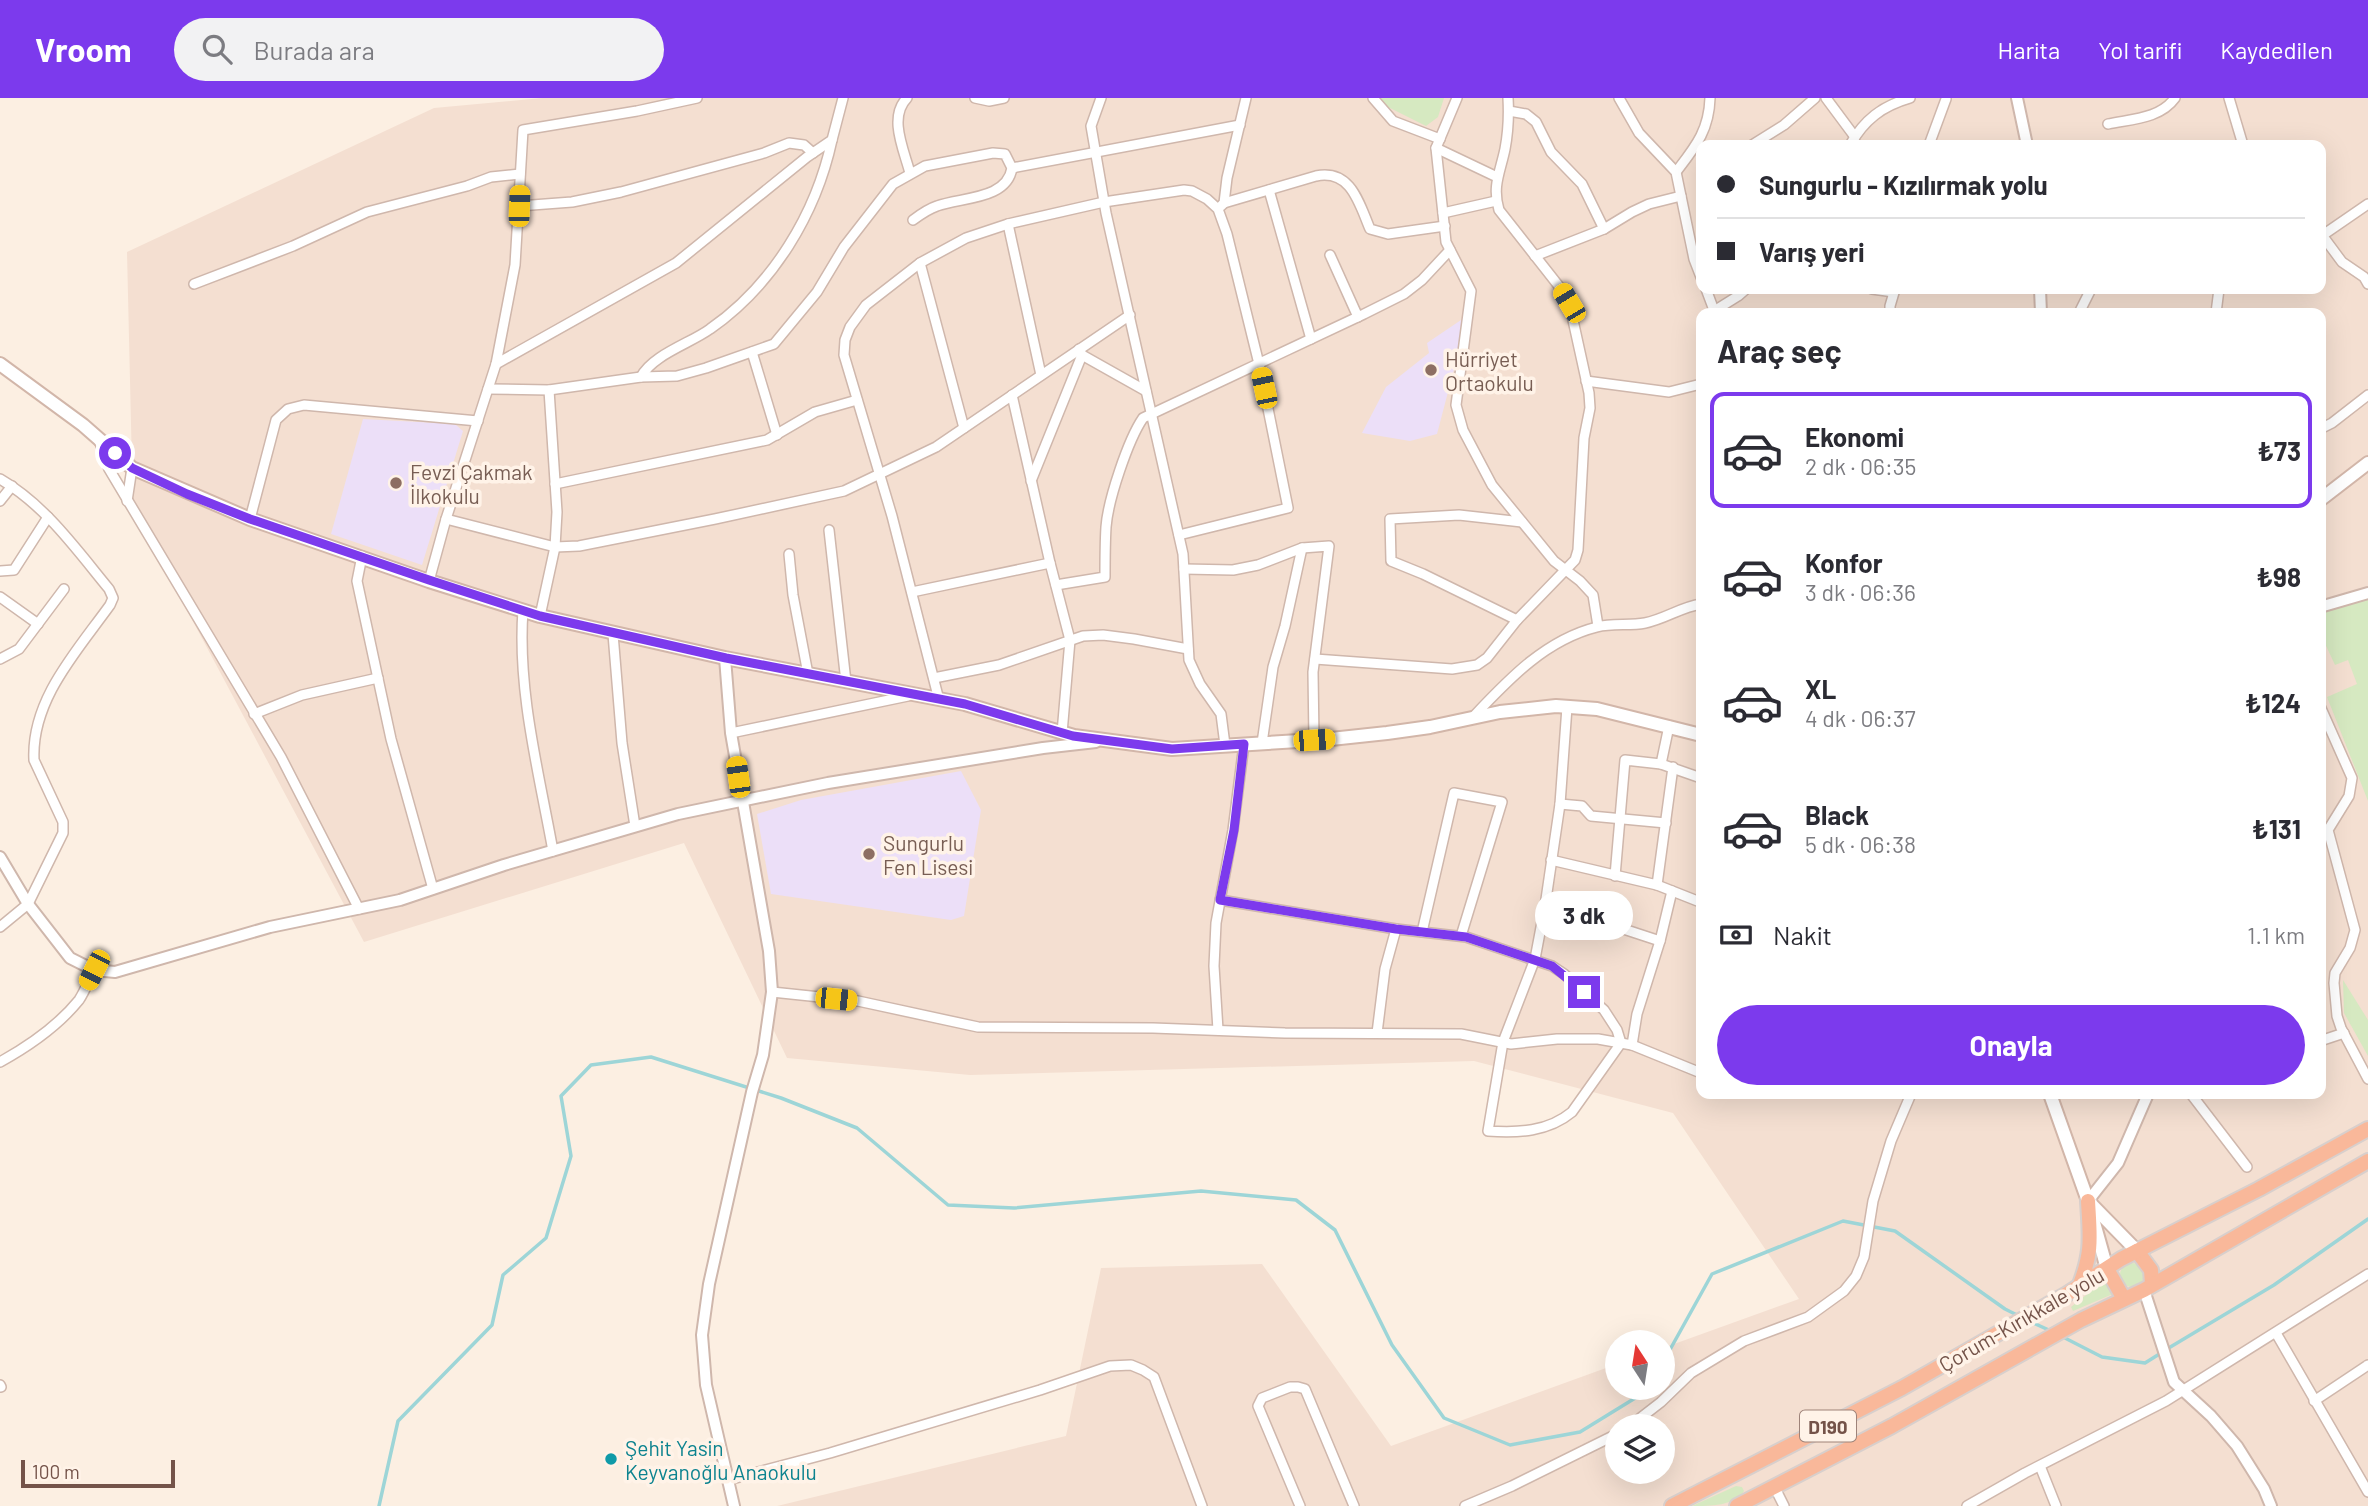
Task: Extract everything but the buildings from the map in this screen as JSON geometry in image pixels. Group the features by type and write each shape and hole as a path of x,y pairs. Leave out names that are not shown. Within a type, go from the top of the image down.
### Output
{"highway":[{"name":"Çorum-Kırıkkale yolu","path":"1672,1506 1902,1388 2137,1251 2235,1202 2368,1129"},
{"name":"Çorum-Kırıkkale yolu","path":"1737,1506 1775,1488 2081,1320 2148,1287 2368,1161"},
{"path":"2073,1290 2089,1261 2088,1200"},
{"path":"2137,1251 2151,1269 2148,1287"},
{"path":"2107,1269 2124,1299"}],"main road":[{"path":"0,364 132,468 250,519 540,616 726,658 965,704 1062,733 1172,749 1314,740 1430,727 1500,712 1567,707 1597,709 1696,734"},
{"path":"2326,495 2368,463"},
{"path":"2052,1099 2088,1200 2107,1269"},
{"path":"2088,1200 2137,1251"}],"street":[{"path":"429,580 496,364 515,265 523,130 697,98"},
{"path":"641,377 658,359 709,330 737,309 765,281 788,247 815,196 826,168 843,98"},
{"path":"907,98 900,107 897,120 910,173"},
{"path":"975,98 989,101 1004,98"},
{"path":"1101,98 1091,126 1104,202 1179,535 1184,569 1189,660 1200,684 1221,714 1225,746"},
{"path":"1179,535 1289,508 1259,364 1221,206 1247,98"},
{"path":"1373,98 1393,121 1497,177"},
{"path":"1457,98 1438,143 1447,242 1471,291 1456,405 1463,430 1492,485 1554,561 1593,595 1598,626"},
{"path":"1315,659 1452,669 1477,665 1487,658 1517,620 1575,560 1578,550 1584,439 1590,408 1569,303 1499,210 1496,201 1495,187 1505,147 1508,98"},
{"path":"1619,98 1639,133 1676,172 1696,264"},
{"path":"1701,140 1710,115 1710,98"},
{"path":"1760,140 1784,125 1815,98"},
{"path":"1826,98 1852,140"},
{"path":"1854,140 1861,127 1876,114 1910,98"},
{"path":"1940,98 1951,98"},
{"path":"2017,98 2027,140"},
{"path":"2108,124 2156,114 2166,109 2175,98"},
{"path":"2228,98 2241,140"},
{"path":"1931,140 1946,99"},
{"path":"1509,111 1525,114 1536,122 1551,152 1582,184 1604,229"},
{"path":"1012,168 1240,125"},
{"path":"496,364 676,263 832,140"},
{"path":"519,206 572,202 621,192 764,153 789,143 804,145 814,153"},
{"path":"1676,172 1696,152"},
{"path":"488,389 549,390 641,377 677,376 774,344 817,292 844,247 893,184 925,166 993,153 1005,154 1012,168 1010,177 1002,187 935,207 913,220"},
{"path":"194,284 292,246 367,212 467,186 491,177 520,174"},
{"path":"939,700 912,592 844,355 849,327 866,306 920,263 966,238 1007,223 1104,202 1184,190 1221,206 1317,176 1332,175 1352,188 1370,229 1388,234 1445,226"},
{"path":"1269,190 1311,339"},
{"path":"1535,256 1604,229 1632,212 1681,196"},
{"path":"1443,213 1496,201"},
{"path":"2326,233 2368,204"},
{"path":"1007,223 1041,375"},
{"path":"2326,242 2342,262 2364,277 2368,284"},
{"path":"1056,585 1105,577 1106,524 1116,486 1140,422 1151,413 1404,294 1422,280 1450,250"},
{"path":"1330,255 1358,317"},
{"path":"920,263 964,428"},
{"path":"1721,308 1740,294"},
{"path":"446,519 555,547 579,546 844,491 936,447 1041,375 1080,352 1130,315"},
{"path":"752,352 777,435"},
{"path":"1080,352 1146,391"},
{"path":"1031,482 1080,352"},
{"path":"1586,381 1669,392 1696,385"},
{"path":"540,616 555,547 557,512 549,390"},
{"path":"1012,395 1070,640 1062,733"},
{"path":"2326,426 2368,395"},
{"path":"555,484 745,446 777,435 815,412 858,400"},
{"path":"250,519 276,420 288,409 304,405 478,421"},
{"path":"98,439 108,469 281,757 359,909"},
{"path":"127,500 132,468"},
{"path":"0,479 48,517 109,589 113,598 43,704 33,751 34,760 62,822 63,834 28,904 0,928"},
{"path":"0,501 12,486"},
{"path":"1517,620 1391,561 1390,520 1460,515 1522,522"},
{"path":"0,571 14,570 48,517"},
{"path":"829,530 846,681"},
{"path":"1184,569 1224,572 1274,560 1302,548 1329,546 1315,659 1314,740"},
{"path":"1262,743 1273,667 1302,548"},
{"path":"789,554 798,627 808,674"},
{"path":"362,556 357,581 391,739 433,889"},
{"path":"912,592 1050,563"},
{"path":"0,659 19,649 64,589"},
{"path":"2326,605 2368,593"},
{"path":"0,597 38,624"},
{"path":"1471,719 1517,672 1554,645 1598,626 1646,623 1696,605"},
{"path":"523,610 526,698 553,851"},
{"path":"613,634 622,743 635,826"},
{"path":"934,678 999,665 1083,636 1103,635 1188,649"},
{"path":"726,658 726,684 741,799 769,951 772,992 763,1055 752,1092 709,1284 702,1335 706,1385 734,1506"},
{"path":"254,714 302,695 378,678"},
{"path":"732,733 912,695"},
{"path":"1567,707 1560,804 1545,906 1535,959 1503,1042 1488,1131 1510,1132 1550,1126 1562,1120 1572,1112 1621,1043"},
{"path":"2326,720 2352,778 2349,796 2326,827"},
{"path":"1661,764 1668,726"},
{"path":"0,857 28,904 70,958 94,970 115,972 270,927 400,900 635,826 741,799 1030,750 1107,740"},
{"path":"1217,1030 1214,946 1234,830 1244,744"},
{"path":"1615,876 1625,760 1661,764 1696,776"},
{"path":"1657,885 1673,767"},
{"path":"1422,932 1454,793 1502,803 1461,936"},
{"path":"1560,804 1582,806 1591,816 1665,823"},
{"path":"2326,836 2355,930 2335,973 2337,1016 2343,1033 2368,1079"},
{"path":"1551,860 1657,885 1696,898"},
{"path":"1632,1045 1637,1014 1660,941 1672,891"},
{"path":"1220,900 1396,929 1461,936 1535,959 1564,974 1604,1010 1617,1030 1621,1043"},
{"path":"1545,906 1660,941"},
{"path":"1377,1033 1385,969 1396,929"},
{"path":"0,1062 25,1049 61,1019 80,998 94,970"},
{"path":"772,992 858,1001 978,1027 1461,1034 1511,1044 1557,1039 1598,1040 1632,1045 1696,1071"},
{"path":"2326,1039 2343,1033"},
{"path":"1646,1414 1691,1373 1744,1342 1808,1317 1844,1291 1856,1276 1864,1257 1873,1201 1891,1141 1909,1099"},
{"path":"2088,1200 2118,1163 2146,1099"},
{"path":"2195,1099 2247,1167"},
{"path":"1968,1506 2166,1401 2366,1279"},
{"path":"2148,1287 2174,1382 2211,1416 2238,1446 2271,1506"},
{"path":"2276,1333 2367,1489"},
{"path":"728,1480 1124,1364 1137,1367 1154,1377 1202,1506"},
{"path":"2314,1401 2368,1365"},
{"path":"1300,1506 1258,1406 1262,1398 1294,1386 1305,1390 1354,1506"},
{"path":"1465,1506 1605,1440"},
{"path":"2040,1466 2056,1506"},
{"path":"1775,1488 1784,1506"}],"shaded area":[{"path":"542,98 2368,98 2368,1506 777,1506 1066,1436 1101,1268 1262,1264 1391,1446 1605,1368 1605,1400 1675,1400 1675,1344 1799,1299 1673,1113 1474,1061 970,1075 787,1058 684,843 364,942 133,509 127,252 434,108"},
{"name":"Hürriyet Ortaokulu","path":"1464,318 1464,331 1437,434 1410,441 1362,433 1386,387 1429,353 1427,343"},
{"name":"Fevzi Çakmak İlkokulu","path":"363,419 455,424 463,431 422,565 331,534"},
{"name":"Sungurlu Fen Lisesi","path":"961,771 981,810 964,916 951,920 771,894 757,814 801,800"}],"green space":[{"path":"1378,98 1444,98 1438,117 1426,126 1382,104"},
{"path":"2368,598 2368,801 2327,697 2357,684 2348,660 2335,665 2326,646 2326,611"},
{"path":"2343,980 2368,1020 2368,1056 2344,1013"},
{"path":"2132,1263 2141,1266 2144,1275 2141,1284 2132,1287 2123,1284 2120,1275 2123,1266"},
{"path":"2105,1280 2113,1294 2073,1311 2071,1307"},
{"path":"1736,1486 1742,1487 1744,1491 1735,1500 1692,1506"}],"waterway":[{"path":"379,1506 398,1421 492,1325 503,1275 546,1238 571,1156 561,1096 591,1065 651,1057 781,1098 857,1128 948,1205 1014,1208 1201,1191 1296,1200 1335,1230 1392,1345 1444,1418 1510,1445 1580,1432 1632,1400"},
{"path":"2167,1349 2274,1285 2368,1219"},
{"path":"1675,1341 1712,1274 1843,1221 1895,1231 2005,1309 2019,1316"},
{"path":"2029,1321 2051,1331"},
{"path":"2061,1336 2102,1357 2145,1363 2161,1353"}],"place":[{"name":"Hürriyet Ortaokulu","path":"1431,370"},
{"name":"Fevzi Çakmak İlkokulu","path":"396,483"},
{"name":"Sungurlu Fen Lisesi","path":"869,854"},
{"name":"Şehit Yasin Keyvanoğlu Anaokulu","path":"611,1459"}],"route":[{"path":"115,453 132,468 250,519 540,616 726,658 965,704 1073,736 1172,749 1244,744 1234,830 1220,900 1396,929 1466,937 1552,966 1584,992"}]}
